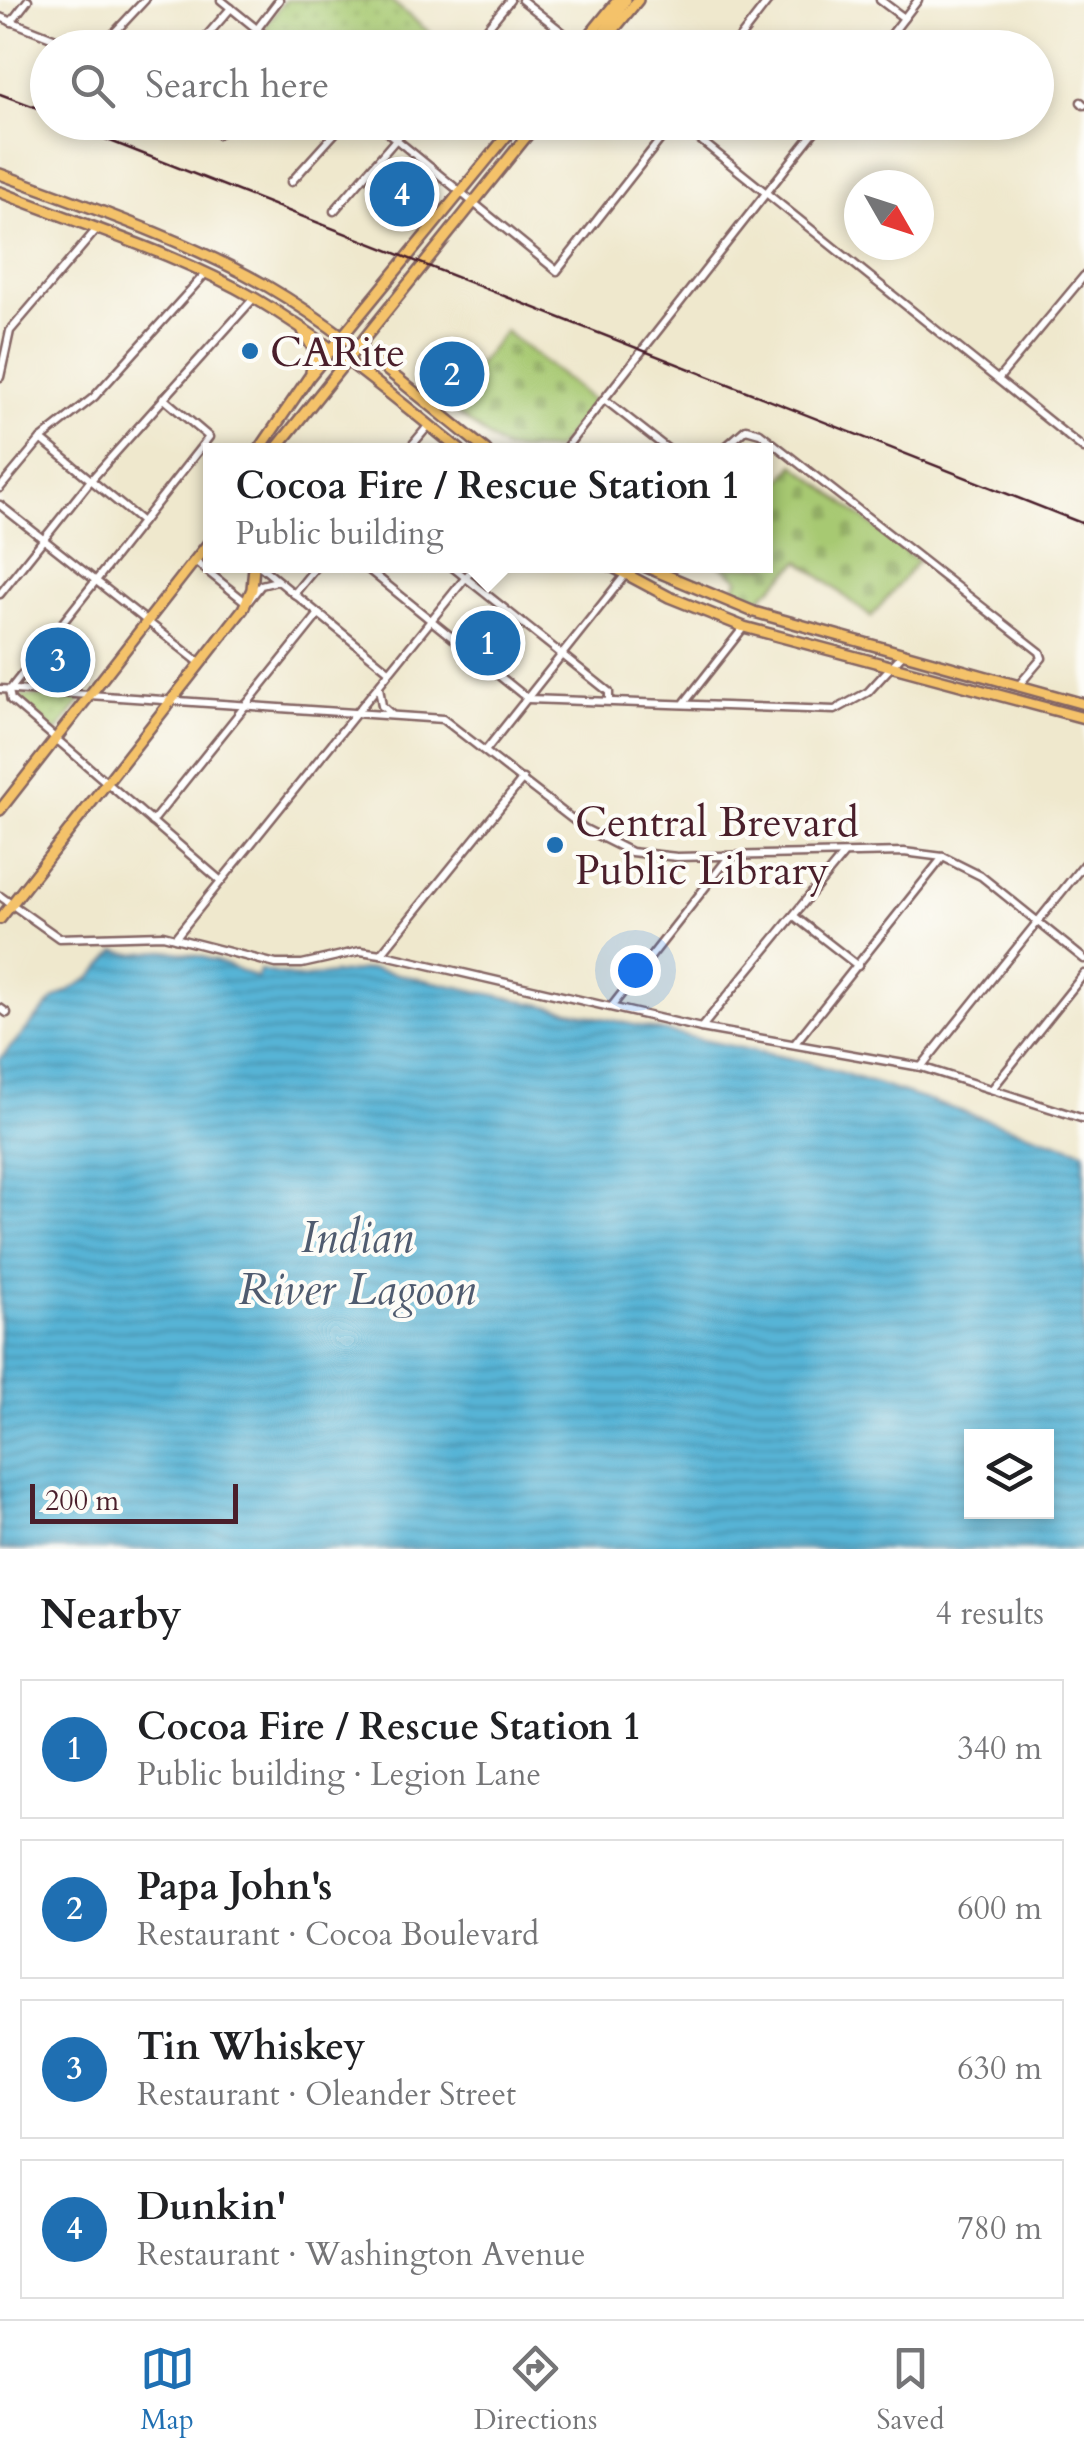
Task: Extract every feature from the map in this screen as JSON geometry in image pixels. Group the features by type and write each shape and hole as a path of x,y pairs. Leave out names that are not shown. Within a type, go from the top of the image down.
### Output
{"main road":[{"path":"595,30 622,0"},
{"path":"606,30 622,0"},
{"path":"612,30 638,0"},
{"path":"264,443 309,377 503,140"},
{"path":"280,443 523,140"},
{"path":"4,178 242,273 344,337 477,443"},
{"path":"0,192 205,274 254,298 346,359 451,443"},
{"path":"96,230 126,224"},
{"path":"298,325 314,352 309,377"},
{"path":"4,805 203,552"},
{"path":"0,919 247,603 255,573"},
{"path":"661,573 786,622 1084,704"},
{"path":"626,574 744,627 1084,718"},
{"path":"718,618 754,612"},
{"path":"744,627 786,622"}],"street":[{"path":"11,22 28,0"},
{"path":"117,30 145,0"},
{"path":"222,0 259,30"},
{"path":"257,28 280,0"},
{"path":"486,30 510,0"},
{"path":"522,0 559,30"},
{"path":"746,30 769,0"},
{"path":"880,0 904,18"},
{"path":"895,30 918,0"},
{"path":"212,30 231,8"},
{"path":"0,17 32,30"},
{"path":"292,182 329,140"},
{"path":"334,211 398,140 557,271 662,140"},
{"path":"699,140 1084,448"},
{"path":"569,443 808,140"},
{"path":"0,377 10,331 96,230"},
{"path":"0,488 41,439 94,398 205,274"},
{"path":"999,378 1084,276"},
{"path":"0,594 90,480 254,298"},
{"path":"163,398 209,438 205,443"},
{"path":"604,399 660,443"},
{"path":"414,443 428,425"},
{"path":"730,443 746,429 773,443"},
{"path":"41,439 142,522"},
{"path":"773,443 1042,658 1018,686"},
{"path":"2,705 203,446"},
{"path":"0,504 200,663"},
{"path":"196,562 203,568"},
{"path":"210,573 247,603 261,584 278,581"},
{"path":"267,573 389,672"},
{"path":"294,594 311,573"},
{"path":"372,573 528,699 835,710 859,698 902,655"},
{"path":"461,573 609,692 610,701"},
{"path":"175,938 469,573"},
{"path":"486,750 626,574"},
{"path":"152,822 318,615"},
{"path":"684,703 744,627"},
{"path":"380,683 378,696 392,715"},
{"path":"0,689 220,881"},
{"path":"10,696 172,698 244,708 443,719 585,829 631,852 656,857 904,852 943,857 981,876 1084,958"},
{"path":"381,954 523,779"},
{"path":"701,1028 844,854"},
{"path":"612,1006 729,857"},
{"path":"796,1042 943,857"},
{"path":"921,1067 1084,864"},
{"path":"0,896 52,936 148,934 276,964 302,964 360,951 381,954 701,1028 921,1067 1084,1119"},
{"path":"794,916 858,966"},
{"path":"992,1089 1084,974"}],"green space":[{"path":"285,0 390,0 426,30 267,30 264,28"},
{"path":"505,331 594,402 562,443 496,443 446,405"},
{"path":"794,464 918,561 871,617 800,561 757,601 733,589 739,579 731,573 773,573 773,492"},
{"path":"13,695 83,698 56,733"}],"water":[{"name":"Indian River Lagoon","path":"116,951 188,954 257,978 260,970 299,978 374,969 811,1063 1084,1151 1084,1549 0,1549 0,1059 54,999 92,977"}],"railway":[{"path":"0,94 30,105"},
{"path":"108,140 1084,524"}],"place":[{"name":"Dunkin'","path":"402,194"},
{"name":"CARite","path":"250,351"},
{"name":"Papa John's","path":"452,374"},
{"name":"Cocoa Fire / Rescue Station 1","path":"488,643"},
{"name":"Tin Whiskey","path":"58,660"},
{"name":"Central Brevard Public Library","path":"555,845"}]}
